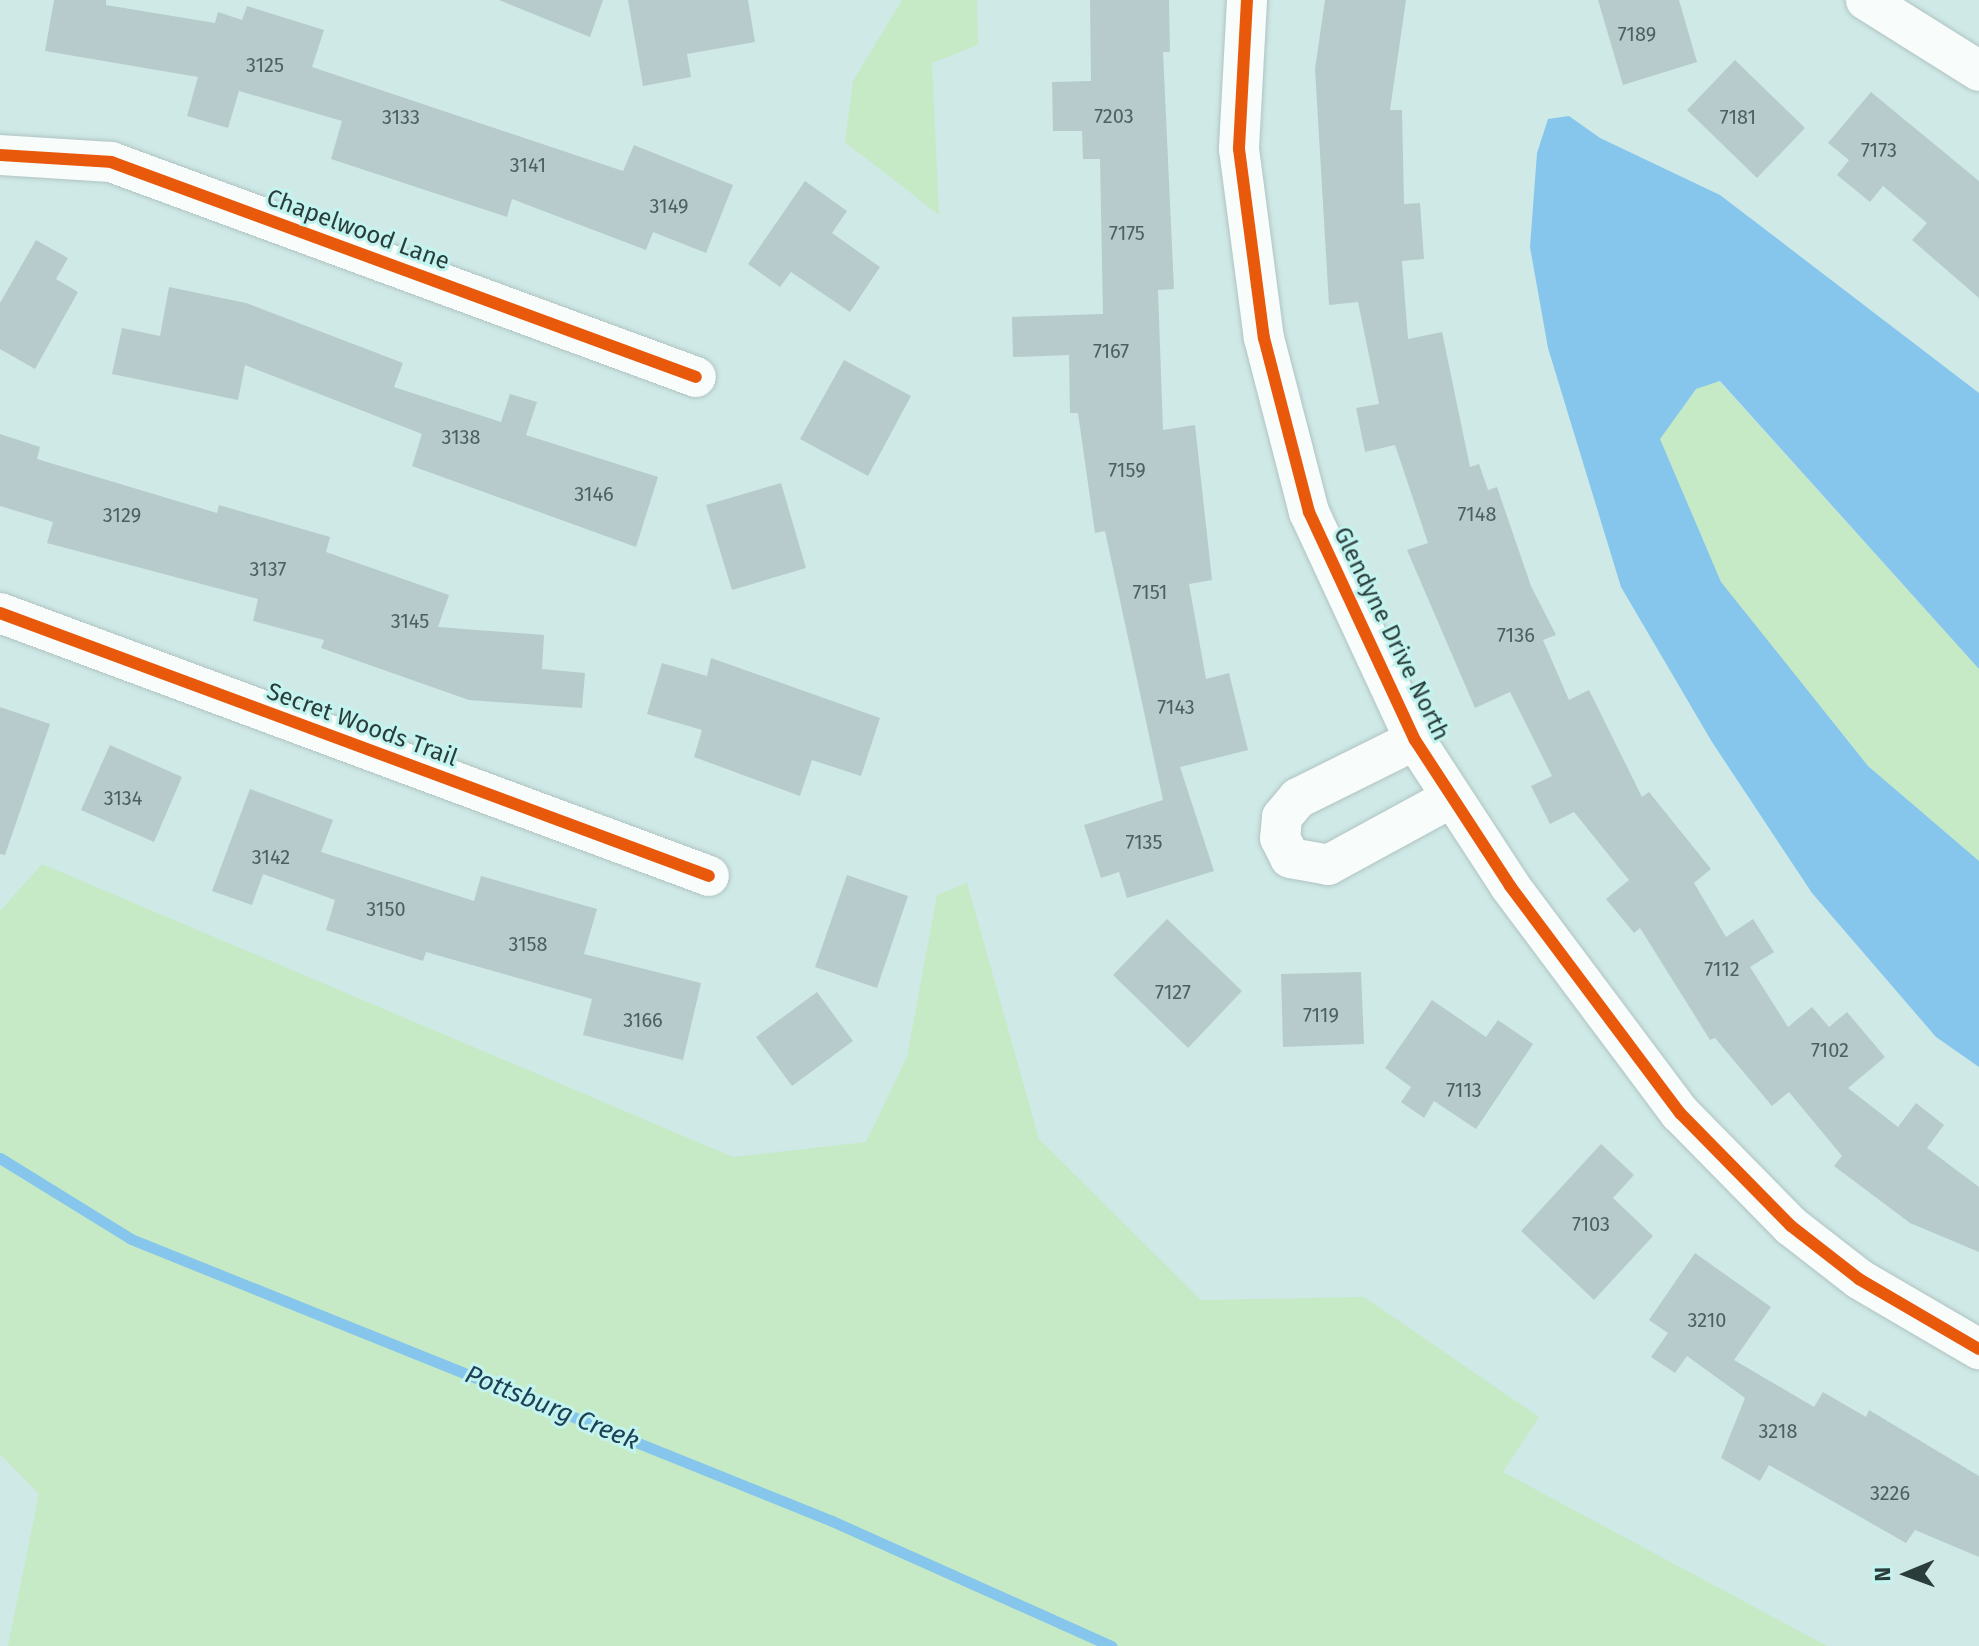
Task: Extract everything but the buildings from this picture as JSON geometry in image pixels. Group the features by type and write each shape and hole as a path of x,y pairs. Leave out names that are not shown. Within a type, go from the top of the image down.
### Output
{"street":[{"name":"Glendyne Drive North","path":"1247,0 1239,149 1264,338 1309,512 1415,740 1451,798 1680,1113 1750,1187 1859,1279 1979,1349"},
{"path":"1866,0 1979,71"},
{"name":"Chapelwood Lane","path":"0,155 111,162 696,377"},
{"name":"Secret Woods Trail","path":"0,613 709,876"},
{"path":"1415,740 1298,798 1282,817 1280,838 1290,858 1328,865 1451,798"}],"green space":[{"path":"902,0 977,0 978,45 932,63 939,215 845,142 853,81"},
{"path":"1719,381 1979,669 1979,861 1868,766 1720,582 1660,439 1696,388"},
{"path":"42,864 733,1157 866,1142 907,1057 937,895 967,883 1039,1139 1201,1300 1364,1297 1539,1417 1503,1472 1827,1646 8,1646 39,1494 0,1454 0,911"}],"water":[{"path":"1569,116 1600,138 1720,195 1979,393 1979,669 1720,381 1696,389 1660,439 1721,582 1868,766 1979,861 1979,1067 1936,1037 1812,893 1712,742 1621,587 1548,348 1530,247 1537,153 1548,119"}],"waterway":[{"name":"Pottsburg Creek","path":"0,1158 131,1239 832,1521 1111,1646"}],"cycle path":[{"path":"1247,0 1239,149 1264,338 1309,512 1415,740 1510,886 1680,1113 1791,1226 1859,1279 1979,1349"},
{"path":"0,155 111,162 696,377"},
{"path":"0,613 709,876"}]}
